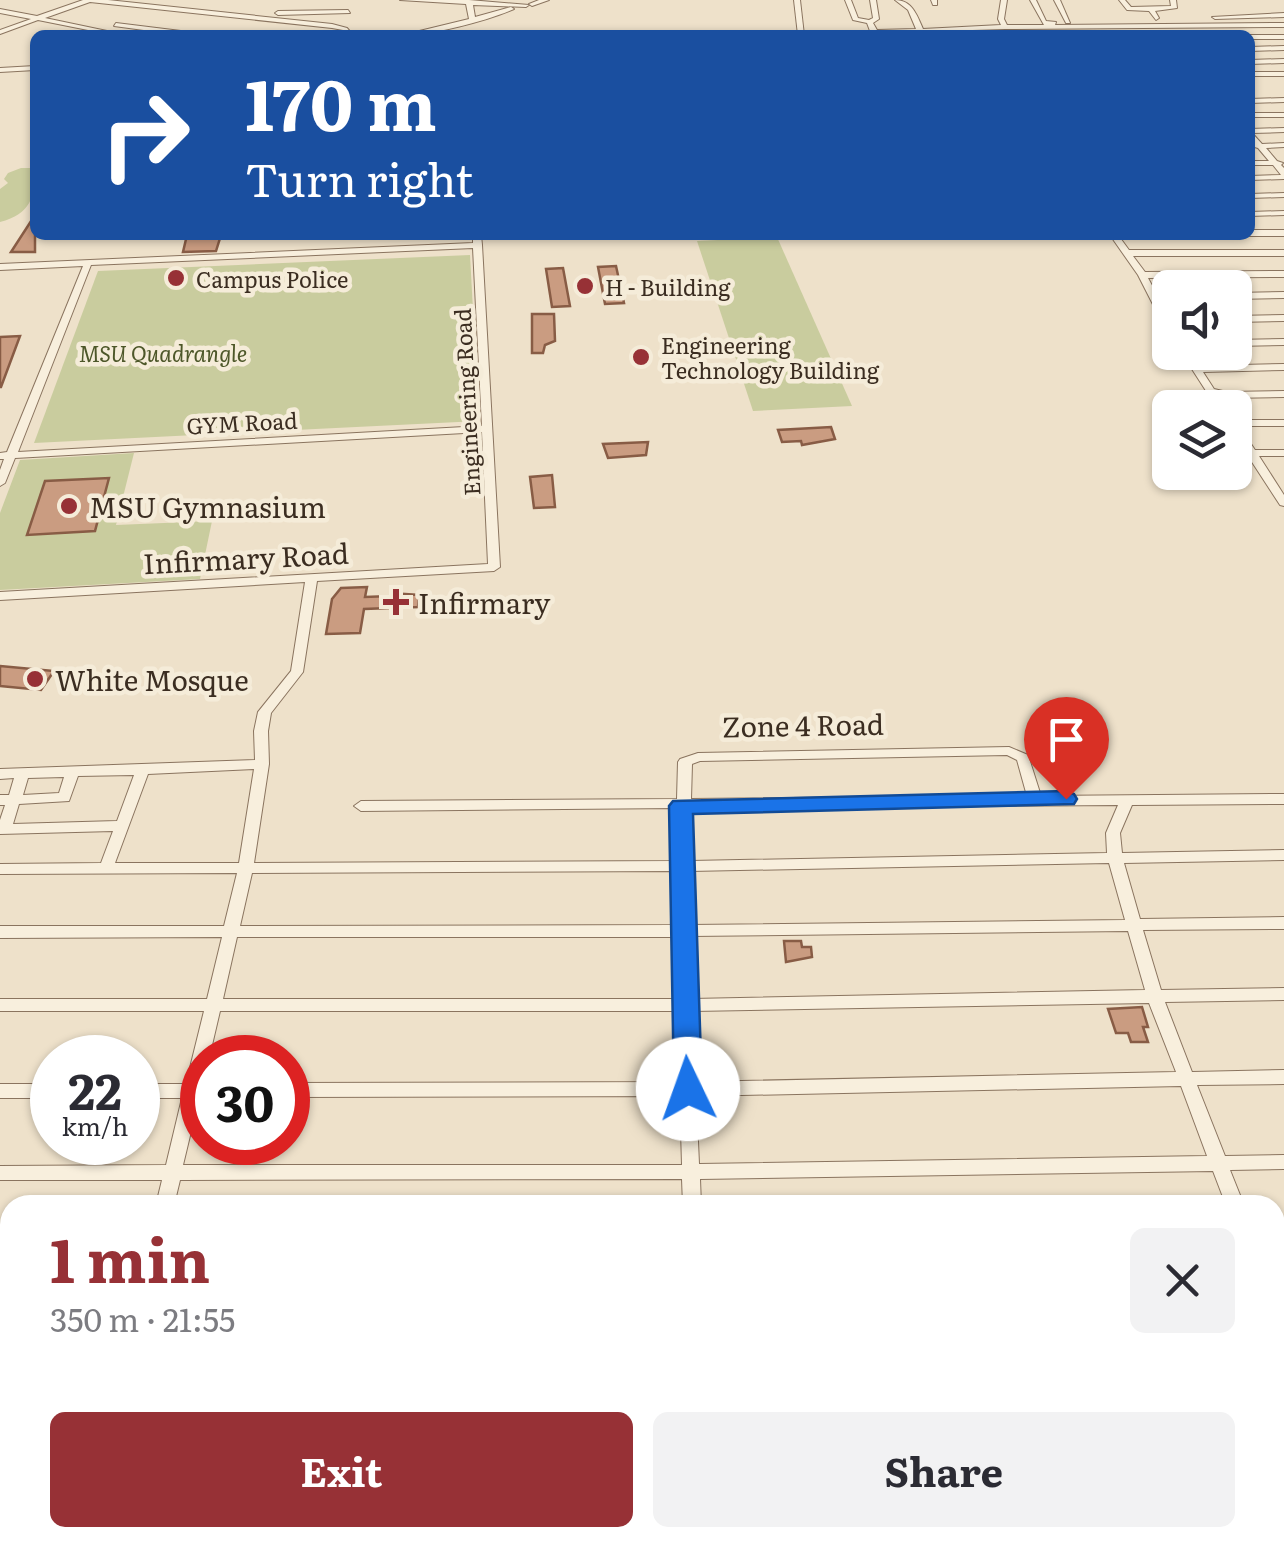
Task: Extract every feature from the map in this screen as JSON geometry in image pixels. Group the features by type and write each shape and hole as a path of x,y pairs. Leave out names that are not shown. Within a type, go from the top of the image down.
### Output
{"street":[{"path":"56,0 76,4"},
{"path":"0,32 92,0 225,15 348,12"},
{"path":"403,0 526,5 428,30"},
{"path":"532,4 546,0"},
{"path":"797,0 800,30"},
{"path":"848,0 855,18 870,22"},
{"path":"870,22 876,15 873,0"},
{"path":"898,0 910,9 920,30"},
{"path":"1004,0 1001,19 1005,27"},
{"path":"1033,0 1044,23 1062,24"},
{"path":"1057,0 1062,24"},
{"path":"1122,0 1130,9 1174,8 1174,0"},
{"path":"469,2 472,20"},
{"path":"144,14 158,8"},
{"path":"1151,9 1157,30"},
{"path":"0,11 108,30 133,18"},
{"path":"242,12 346,30"},
{"path":"986,30 1284,15"},
{"path":"870,22 873,30"},
{"path":"1154,22 1284,25"},
{"path":"304,23 310,28 306,30"},
{"path":"116,24 160,30"},
{"path":"1255,38 1284,37"},
{"path":"1255,49 1284,48"},
{"path":"1255,62 1284,61"},
{"path":"0,70 30,67"},
{"path":"1255,74 1284,74"},
{"path":"1255,101 1284,100"},
{"path":"1255,115 1284,115"},
{"path":"1255,133 1284,130"},
{"path":"1255,146 1284,145"},
{"path":"1255,146 1280,163 1284,175 1255,178"},
{"path":"1255,196 1284,195"},
{"path":"1255,214 1284,214"},
{"path":"1255,231 1284,233"},
{"path":"278,254 282,240"},
{"path":"0,267 477,240"},
{"name":"Engineering Road","path":"477,240 494,567"},
{"path":"1117,240 1152,296"},
{"path":"1126,253 1284,253"},
{"path":"0,483 5,456 88,263"},
{"path":"1142,275 1284,274"},
{"path":"1252,296 1284,295"},
{"path":"1252,319 1284,318"},
{"path":"1252,343 1284,342"},
{"path":"1252,368 1284,368"},
{"path":"1199,370 1214,390"},
{"path":"1252,396 1284,394"},
{"path":"1252,425 1284,423"},
{"name":"GYM Road","path":"5,456 487,428"},
{"path":"1253,453 1284,453"},
{"path":"1253,453 1278,484 1284,503"},
{"name":"Infirmary Road","path":"0,596 494,567"},
{"path":"208,1035 246,868 262,764 259,740 265,712 286,690 300,662 312,578"},
{"name":"Zone 4 Road","path":"692,1195 682,931 683,766 690,758 1018,753 1035,799"},
{"path":"0,774 262,764"},
{"path":"106,869 143,770"},
{"path":"7,800 64,798 73,772"},
{"path":"23,773 7,800 2,829 122,826"},
{"path":"361,806 1284,799"},
{"path":"1127,800 1113,833 1115,858 1156,998 1232,1195"},
{"path":"0,868 683,866 1284,855"},
{"path":"0,932 682,931 1284,923"},
{"path":"0,1005 684,1005 1284,994"},
{"path":"310,1090 688,1089 1284,1077"},
{"path":"0,1091 30,1091"},
{"path":"167,1195 180,1149"},
{"path":"0,1174 691,1172 1284,1162"}],"green space":[{"path":"30,168 30,201 19,214 0,222 0,189 8,183 4,179 8,173"},
{"path":"778,240 852,406 753,411 697,241"},
{"name":"MSU Quadrangle","path":"470,255 479,421 34,443 98,271"},
{"path":"134,453 116,525 212,521 200,579 0,590 0,513 20,460"}],"building":[{"path":"30,223 35,252 11,252"},
{"path":"186,240 219,240 216,251 183,252"},
{"path":"616,266 624,303 605,304 598,267"},
{"path":"563,268 570,306 552,307 546,269"},
{"path":"532,314 554,314 555,341 545,345 543,353 532,353"},
{"path":"20,336 1,387 0,387 0,337"},
{"path":"831,427 835,439 802,445 801,441 782,442 778,430"},
{"path":"648,442 646,455 608,458 603,444"},
{"path":"552,475 555,507 534,508 530,477"},
{"name":"MSU Gymnasium","path":"109,478 95,531 27,535 45,481"},
{"path":"367,587 365,597 391,593 419,595 418,607 364,609 360,633 326,634 332,599 341,588"},
{"path":"0,666 54,671 41,690 0,686"},
{"path":"784,941 801,941 802,947 811,947 812,957 786,962"},
{"path":"1142,1007 1148,1042 1131,1042 1128,1033 1116,1033 1108,1009"}],"place":[{"name":"Campus Police","path":"176,278"},
{"name":"H - Building","path":"585,286"},
{"name":"Engineering Technology Building","path":"641,357"},
{"name":"MSU Gymnasium","path":"69,506"},
{"name":"Infirmary","path":"396,602"},
{"name":"White Mosque","path":"35,679"}],"route":[{"path":"688,1089 681,806 1066,799"}]}
